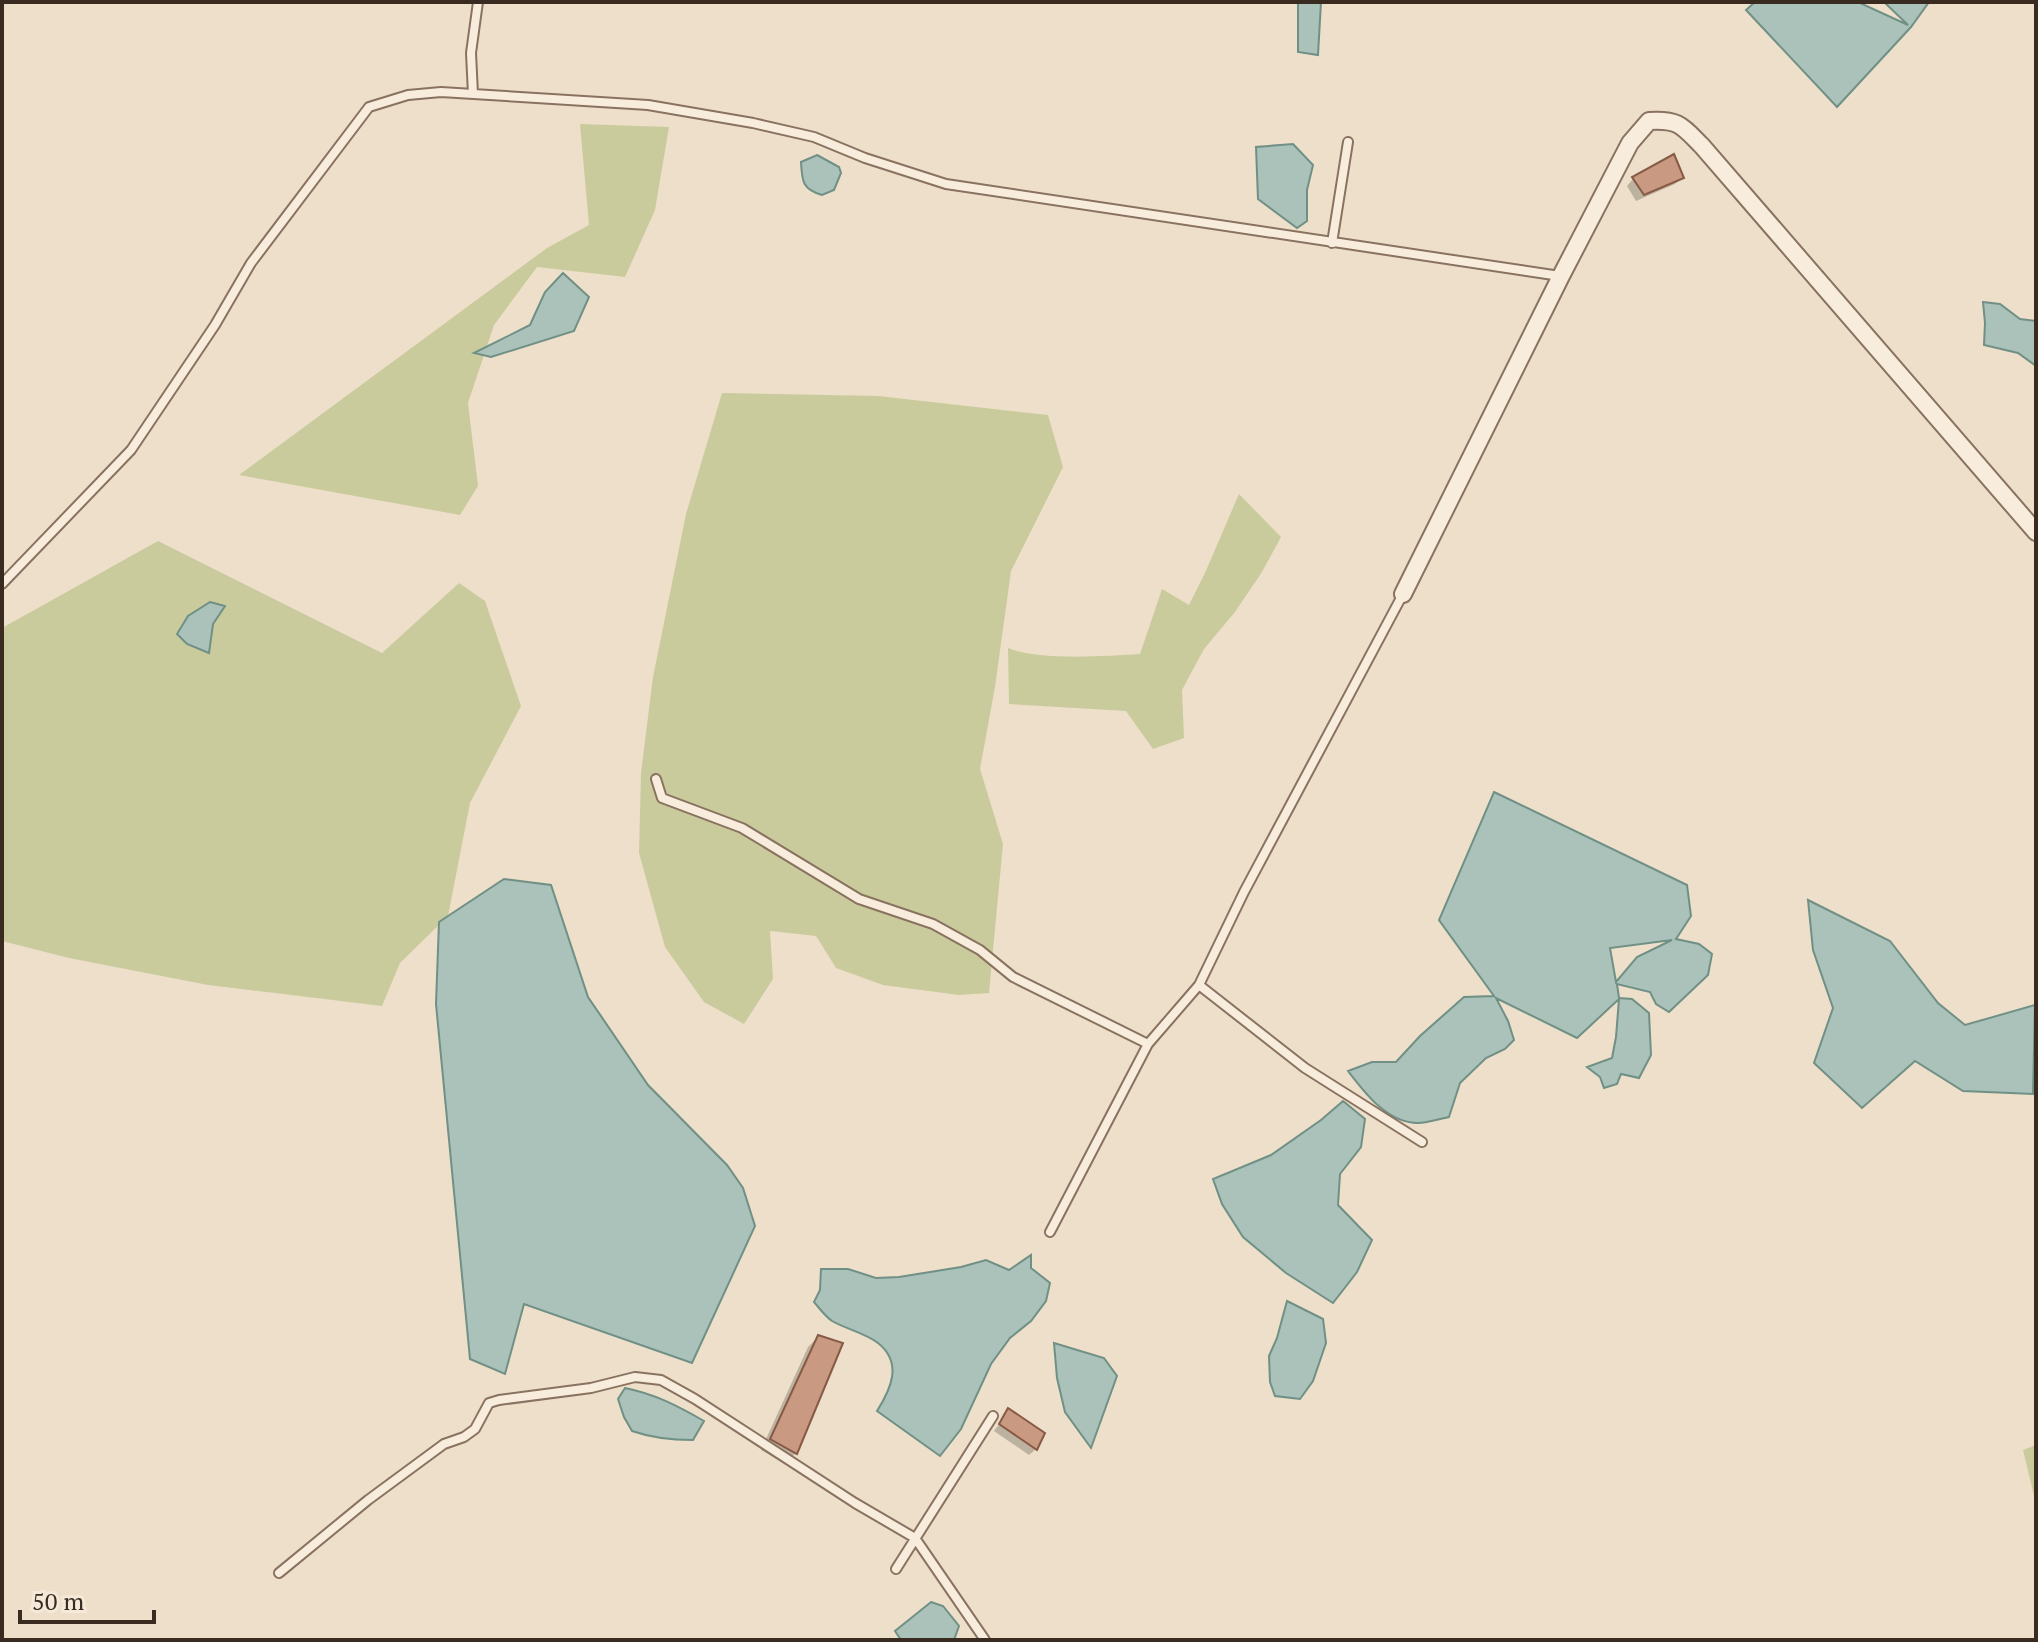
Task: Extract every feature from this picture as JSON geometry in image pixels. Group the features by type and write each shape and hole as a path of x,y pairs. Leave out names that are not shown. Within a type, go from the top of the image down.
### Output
{"street":[{"path":"1403,594 1630,143 1649,121 1669,120 1684,128 1702,146 2036,532"}],"lane":[{"path":"473,94 471,53 478,2"},
{"path":"2,584 131,450 215,325 251,263 369,107 408,95 441,92 648,105 814,137 865,158 946,184 1561,276"},
{"path":"1332,243 1348,142"},
{"path":"1050,1232 1148,1044 1199,985 1244,892 1403,594"},
{"path":"656,779 662,798 742,828 859,899 933,924 980,950 1013,977 1148,1044"},
{"path":"1199,985 1305,1068 1422,1142"},
{"path":"279,1573 368,1500 444,1444 464,1437 475,1429 489,1403 591,1388 635,1377 661,1380 695,1399 855,1503 915,1538 985,1640"},
{"path":"896,1569 993,1416"}],"green space":[{"path":"580,124 669,127 655,210 625,277 537,267 494,325 468,403 478,486 460,515 239,475 547,248 589,225"},
{"path":"722,393 878,396 1048,415 1063,467 1011,571 980,769 1003,844 989,993 959,995 883,985 836,968 816,936 770,931 773,979 744,1024 704,1002 665,947 639,853 641,773 653,677 686,514"},
{"path":"1239,494 1281,537 1235,612 1204,649 1182,690 1184,738 1153,749 1126,711 1009,704 1008,648 1054,656 1140,654 1162,589 1189,605"},
{"path":"158,541 382,653 459,583 485,601 521,706 470,803 448,916 400,963 382,1006 208,985 69,958 2,941 2,628"},
{"path":"2036,1445 2036,1504 2023,1450"}],"shaded area":[{"path":"1298,2 1321,2 1318,55 1298,52"},
{"path":"1755,2 1858,2 1908,25 1884,2 1929,2 1911,27 1837,107 1746,10"},
{"path":"1293,144 1313,165 1307,190 1307,221 1297,228 1258,199 1256,147"},
{"path":"817,155 839,167 841,173 834,190 822,195 807,187 802,174 801,162"},
{"path":"563,273 589,297 574,331 491,357 474,353 530,325 545,292"},
{"path":"1983,302 2000,304 2020,319 2036,321 2036,366 2018,353 1984,345"},
{"path":"210,602 225,606 213,624 209,653 187,644 177,634 188,616"},
{"path":"1494,792 1687,885 1691,916 1676,939 1699,944 1712,954 1708,975 1669,1012 1656,1004 1650,992 1617,984 1619,998 1632,999 1649,1013 1651,1055 1639,1078 1621,1074 1617,1084 1604,1088 1600,1077 1587,1067 1612,1058 1619,999 1577,1038 1496,998 1514,1040 1505,1049 1486,1058 1460,1083 1449,1117 1422,1123 1407,1122 1378,1105 1348,1071 1372,1062 1396,1062 1464,997 1494,996 1439,920","holes":["1672,940 1637,957 1616,982 1610,948"]},
{"path":"504,879 551,885 588,997 648,1085 727,1165 743,1188 755,1226 692,1363 524,1304 505,1374 470,1359 436,1004 439,922"},
{"path":"1808,900 1890,941 1938,1003 1965,1025 2035,1005 2033,1094 1963,1091 1915,1061 1862,1108 1814,1063 1833,1008 1813,950"},
{"path":"1343,1101 1365,1119 1361,1147 1340,1174 1338,1205 1372,1240 1357,1272 1333,1303 1286,1273 1243,1237 1222,1204 1213,1179 1271,1155"},
{"path":"1031,1255 1031,1268 1050,1283 1046,1301 1031,1321 1010,1338 991,1364 961,1429 940,1456 877,1411 887,1394 892,1376 886,1351 873,1340 832,1321 814,1302 820,1290 821,1269 848,1269 876,1278 899,1277 986,1260 1009,1270"},
{"path":"1287,1301 1323,1319 1326,1343 1313,1381 1300,1399 1275,1396 1270,1382 1269,1356"},
{"path":"1054,1343 1104,1358 1117,1376 1091,1448 1065,1412 1057,1378"},
{"path":"625,1388 666,1401 704,1421 693,1440 662,1438 632,1431 618,1399"},
{"path":"931,1602 943,1606 959,1626 954,1640 901,1640 895,1631"}],"building":[{"path":"1674,154 1684,178 1644,195 1632,177"},
{"path":"818,1335 843,1343 797,1454 770,1439"},
{"path":"1008,1408 1045,1433 1037,1450 999,1424"}]}
